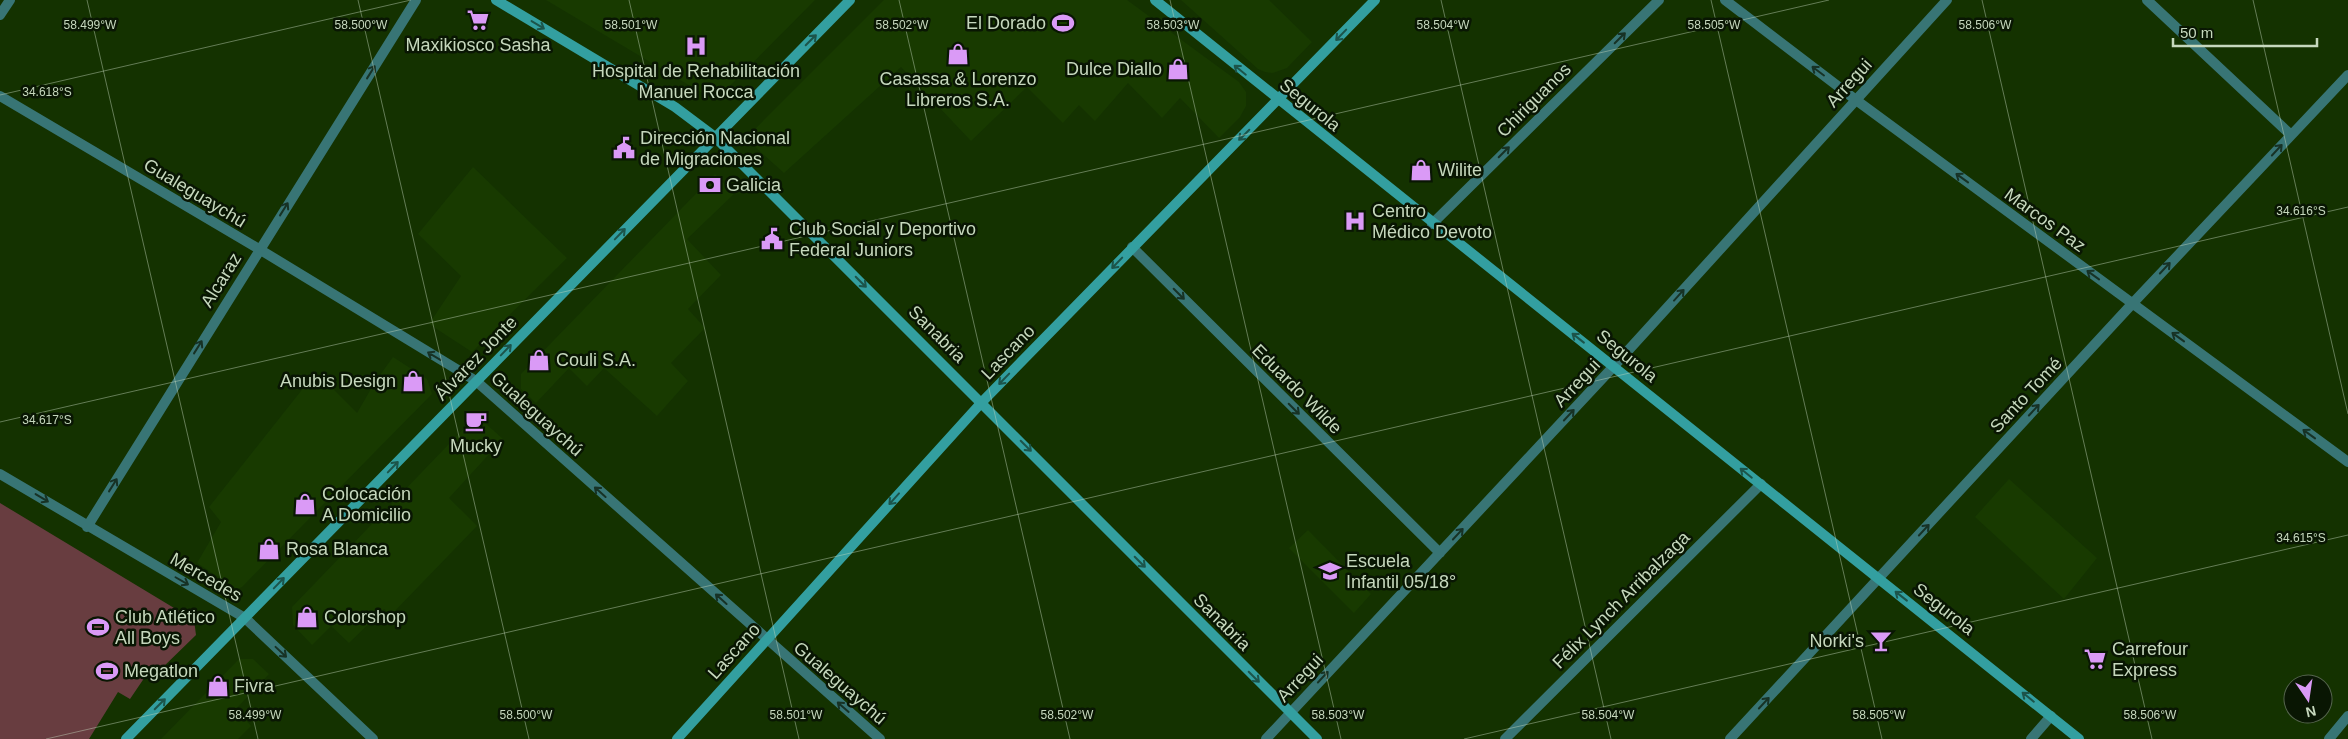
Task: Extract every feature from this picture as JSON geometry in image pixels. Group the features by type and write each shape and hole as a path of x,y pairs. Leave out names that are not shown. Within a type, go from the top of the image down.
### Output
{"street":[{"path":"0,15 10,0"},
{"name":"Alcaraz","path":"87,527 416,0"},
{"name":"Sanabria","path":"496,0 675,107 715,137 1317,739"},
{"name":"Álvarez Jonte","path":"126,739 850,0"},
{"name":"Segurola","path":"1155,0 1278,101 1614,366 2079,739"},
{"name":"Lascano","path":"677,739 982,402 1375,0"},
{"name":"Chiriguanos","path":"1432,224 1659,0"},
{"name":"Marcos Paz","path":"1725,0 1856,100 2348,462"},
{"name":"Arregui","path":"1266,739 1289,712 1614,366 1947,0"},
{"path":"2147,0 2291,135"},
{"name":"Santo Tomé","path":"1730,739 2132,304 2348,75"},
{"name":"Gualeguaychú","path":"0,96 476,382 880,739"},
{"name":"Eduardo Wilde","path":"1132,247 1440,553"},
{"name":"Mercedes","path":"0,474 87,527 245,618 373,739"},
{"name":"Félix Lynch Arribalzaga","path":"1505,739 1760,484"},
{"path":"2030,739 2051,716"},
{"path":"2329,739 2348,716"}],"shaded area":[{"name":"Hospital de Rehabilitación Manuel Rocca","path":"546,0 815,0 724,92 707,96"},
{"path":"884,0 1127,0 1239,82 1246,92 1246,106 1240,117 1219,138 1180,98 1162,118 1128,83 1095,121 1079,105 1063,123 1027,87 971,141 901,67 784,173 753,145 753,131"},
{"path":"1181,0 1269,0 1312,42 1287,68 1273,73 1265,72 1258,69"},
{"path":"473,167 567,258 472,352 429,324 461,276 418,234"},
{"path":"715,174 734,194 687,239 721,275 688,309 705,328 671,363 688,381 657,416 604,368 587,386 569,368 536,403 521,389 521,374"},
{"path":"393,357 427,379 432,394 242,587 237,589 197,563 221,522 209,507 316,372 357,413 375,382"},
{"path":"473,419 484,422 503,439 449,498 477,526 391,615 384,609 349,643 331,626 312,645 293,625 292,607"},
{"path":"2009,479 2097,558 2064,599 1975,517"},
{"name":"Club Atlético All Boys","path":"0,503 194,620 196,635 159,671 151,668 130,699 118,692 89,739 0,739"},
{"name":"Escuela Infantil 05/18°","path":"1308,530 1371,594 1354,613 1289,548"},
{"path":"239,659 253,659 269,674 236,709 251,726 238,739 161,739"}],"place":[{"name":"Maxikiosco Sasha","path":"478,20"},
{"name":"El Dorado","path":"1063,23"},
{"name":"Hospital de Rehabilitación Manuel Rocca","path":"696,46"},
{"name":"Casassa & Lorenzo Libreros S.A.","path":"958,54"},
{"name":"Dulce Diallo","path":"1178,69"},
{"name":"Dirección Nacional de Migraciones","path":"624,148"},
{"name":"Wilite","path":"1421,170"},
{"name":"Galicia","path":"710,185"},
{"name":"Centro Médico Devoto","path":"1355,221"},
{"name":"Club Social y Deportivo Federal Juniors","path":"772,239"},
{"name":"Couli S.A.","path":"539,360"},
{"name":"Anubis Design","path":"413,381"},
{"name":"Mucky","path":"476,421"},
{"name":"Colocación A Domicilio","path":"305,504"},
{"name":"Rosa Blanca","path":"269,549"},
{"name":"Escuela Infantil 05/18°","path":"1330,571"},
{"name":"Colorshop","path":"307,617"},
{"name":"Club Atlético All Boys","path":"98,627"},
{"name":"Norki's","path":"1881,641"},
{"name":"Carrefour Express","path":"2095,659"},
{"name":"Megatlon","path":"107,671"},
{"name":"Fivra","path":"218,686"}]}
